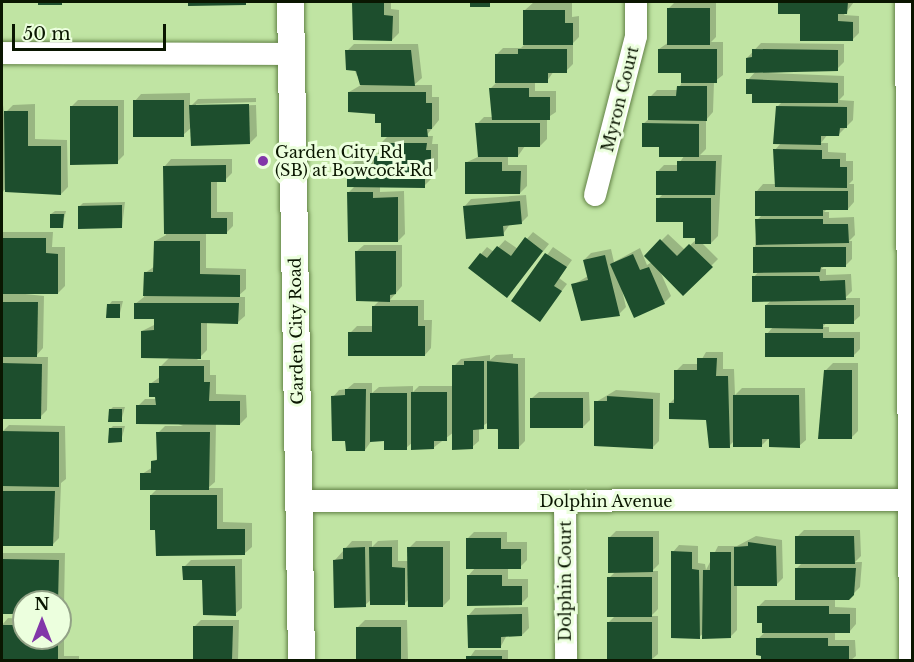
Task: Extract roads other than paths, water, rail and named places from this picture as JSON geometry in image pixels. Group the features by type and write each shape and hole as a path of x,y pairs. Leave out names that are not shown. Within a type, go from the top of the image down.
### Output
{"street":[{"name":"Garden City Road","path":"290,2 301,660"},
{"name":"Myron Court","path":"596,195 636,36 636,2"},
{"path":"906,2 911,500 910,660"},
{"path":"2,53 291,54"},
{"name":"Dolphin Avenue","path":"299,501 911,500"},
{"name":"Dolphin Court","path":"565,501 566,660"}],"place":[{"name":"Garden City Rd (SB) at Bowcock Rd","path":"263,161"}]}
